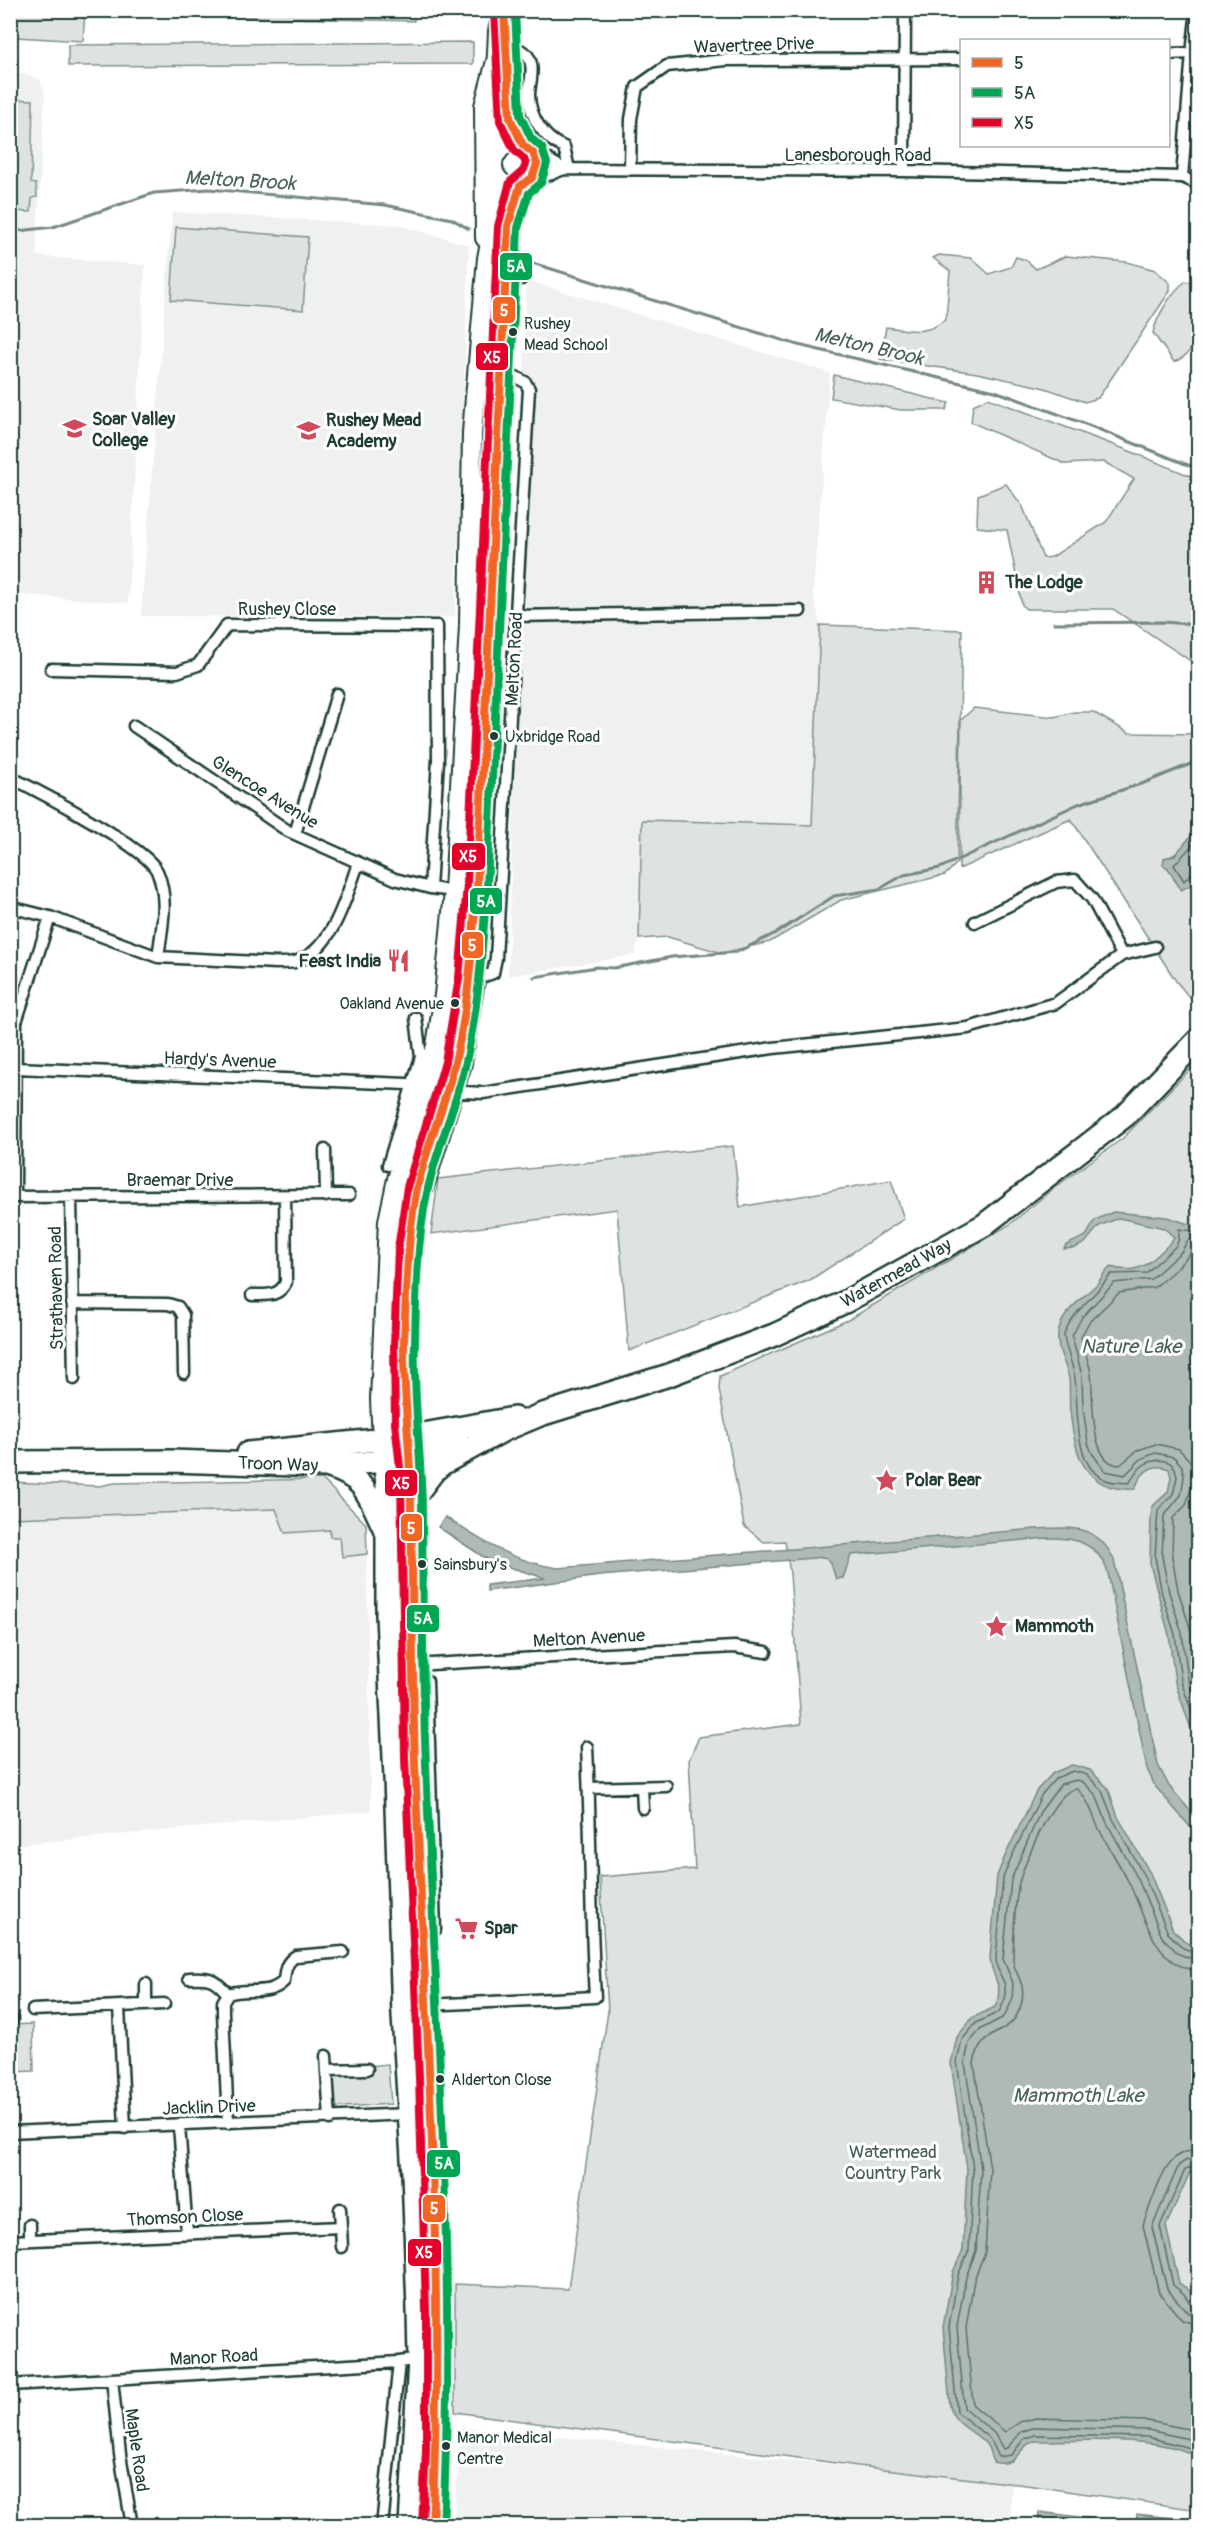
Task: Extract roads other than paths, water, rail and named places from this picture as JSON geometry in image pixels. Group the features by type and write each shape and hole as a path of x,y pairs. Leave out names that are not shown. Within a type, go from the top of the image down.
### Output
{"highway":[{"name":"Watermead Way","path":"385,1462 409,1459 504,1430 540,1415 669,1375 774,1335 845,1302 984,1225 1125,1116 1198,1040"},
{"name":"Watermead Way","path":"382,1440 540,1415"},
{"name":"Watermead Way","path":"412,1500 442,1464 504,1430"},
{"name":"Melton Road","path":"402,1772 421,1715 410,1548 412,1500 406,1437"},
{"name":"Troon Way","path":"170,1461 382,1440"},
{"path":"382,1440 385,1462 387,1616 402,1772 399,1911 408,2114 413,2174 418,2360 436,2459 432,2526"},
{"name":"Troon Way","path":"10,1462 170,1461 325,1466 385,1462"},
{"path":"325,1466 347,1472 358,1480 366,1490 387,1536"},
{"path":"402,1772 426,1869 422,1930 430,2116 410,2526"},
{"path":"399,1911 405,1903 406,1855 412,1848 419,1847"},
{"path":"413,2174 421,2167 422,2127 430,2116"}],"main road":[{"path":"503,10 507,42 508,108 512,125 525,147 536,158 537,164 536,171 524,185 509,186 502,183 496,176 493,165 498,152 495,134 496,61 503,10"},
{"path":"487,258 483,223 484,106 496,61"},
{"path":"498,152 510,144 525,147"},
{"path":"382,1440 380,1400 388,1221 418,1086 436,1046 444,995 454,891 469,626 472,433 487,258 502,183"},
{"name":"Melton Road","path":"406,1437 404,1346 408,1249 422,1189 451,1092 474,978 499,437 503,370 514,279 508,226 524,185"},
{"path":"472,433 492,434 499,437"},
{"path":"459,815 466,810 469,752 473,749 483,749"},
{"path":"395,1186 422,1189"}],"street":[{"path":"904,171 905,10"},
{"path":"1197,10 1182,177 1198,184"},
{"path":"507,42 528,56 531,67 529,98 532,112 536,122 546,134 564,147 566,169"},
{"path":"1170,54 1192,53"},
{"name":"Wavertree Drive","path":"630,169 631,119 637,87 667,66 726,60 960,59"},
{"name":"Lanesborough Road","path":"525,147 566,169"},
{"name":"Lanesborough Road","path":"524,185 566,169 904,171 1182,177"},
{"name":"Melton Road","path":"474,978 493,973 496,958 509,766 515,616 529,389 525,382 503,370"},
{"path":"515,616 800,611"},
{"name":"Rushey Close","path":"51,669 177,672 198,665 227,625 437,626 438,760 430,888"},
{"path":"295,834 337,694"},
{"name":"Glencoe Avenue","path":"134,726 295,834 395,879 430,888 454,891"},
{"path":"10,777 61,803 116,837 143,855 156,868 162,885 165,907 158,957"},
{"path":"10,907 50,917 158,957 230,962 296,962 311,954 323,942 345,899 358,864"},
{"path":"975,922 1056,882 1075,880 1092,899 1122,955"},
{"path":"13,1197 16,1022 50,917"},
{"path":"451,1092 483,1093 773,1048 968,1028 1056,1003 1122,955 1155,947"},
{"path":"388,1165 418,1086 421,1057 416,1018"},
{"name":"Hardy's Avenue","path":"15,1068 418,1086"},
{"path":"325,1150 326,1196"},
{"name":"Braemar Drive","path":"13,1197 350,1195"},
{"path":"252,1295 276,1294 282,1290 286,1282 285,1196"},
{"name":"Strathaven Road","path":"71,1197 74,1378"},
{"path":"72,1303 168,1304 178,1307 183,1315 184,1373"},
{"name":"Melton Avenue","path":"420,1673 734,1647 766,1652"},
{"path":"421,1715 426,1869"},
{"path":"425,2005 595,1997 589,1873 591,1829 587,1747"},
{"path":"589,1788 666,1786"},
{"path":"642,1787 643,1808"},
{"path":"228,2123 223,2002 228,1994 238,1990 272,1990 284,1981 286,1966 290,1959 304,1954 330,1959 343,1952"},
{"path":"189,1978 206,1977 217,1981 228,1994"},
{"path":"146,1984 146,2005"},
{"path":"33,2010 48,2014 164,2004"},
{"path":"119,2007 125,2128"},
{"path":"326,2056 330,2119"},
{"path":"327,2070 367,2069"},
{"name":"Jacklin Drive","path":"10,2132 408,2114"},
{"path":"179,2125 187,2233"},
{"path":"340,2209 342,2247"},
{"path":"30,2225 30,2241"},
{"name":"Thomson Close","path":"10,2241 341,2227"},
{"path":"382,2526 418,2360"},
{"name":"Manor Road","path":"10,2385 418,2360"},
{"name":"Maple Road","path":"112,2379 120,2454 132,2526"}],"water":[{"path":"1198,833 1198,875 1189,886 1181,890 1168,868 1163,865 1164,858 1174,856 1190,837"},
{"name":"Nature Lake","path":"1113,1212 1167,1217 1198,1227 1198,1743 1175,1682 1169,1635 1150,1564 1151,1515 1153,1506 1168,1492 1171,1477 1169,1469 1157,1467 1148,1470 1140,1478 1135,1489 1103,1484 1084,1466 1072,1426 1069,1378 1058,1345 1058,1334 1063,1319 1073,1306 1097,1284 1107,1270 1111,1267 1130,1270 1145,1265 1158,1255 1174,1237 1164,1228 1119,1218 1099,1226 1085,1243 1075,1248 1064,1249 1066,1245 1086,1236 1095,1220"},
{"path":"445,1517 512,1555 526,1561 558,1568 1036,1529 1072,1528 1092,1534 1107,1548 1114,1560 1158,1765 1169,1786 1198,1820 1198,1836 1155,1786 1147,1769 1108,1573 1099,1555 1085,1544 1068,1539 1048,1538 851,1555 843,1578 836,1579 830,1561 825,1557 600,1576 487,1591 487,1585 545,1578 485,1558 438,1527"},
{"name":"Mammoth Lake","path":"1072,1765 1090,1770 1108,1788 1118,1817 1150,1873 1173,1930 1187,1943 1198,1948 1198,2183 1190,2172 1166,2226 1179,2283 1189,2290 1198,2305 1198,2457 1163,2445 1141,2442 1035,2441 1024,2447 1013,2460 1002,2463 993,2462 986,2444 960,2423 952,2413 950,2406 943,2327 953,2272 963,2250 967,2169 951,2063 957,2037 972,2018 995,2007 998,1999 999,1993 990,1958 997,1876 1005,1856 1037,1790 1053,1773"},
{"path":"1039,2512 1136,2524 1137,2514 1198,2521 1198,2525 1038,2525"}],"waterway":[{"name":"Melton Brook","path":"10,232 53,227 154,193 209,189 385,205 452,219 469,229"},
{"name":"Melton Brook","path":"529,262 798,345 995,391 1198,469"},
{"path":"1054,623 1164,622 1198,625"},
{"path":"534,977 597,967 614,968 672,957 737,952 778,932 834,896 879,889 904,875 940,868 1078,804 1144,783 1198,761"}],"place":[{"name":"Rushey Mead School","path":"513,332"},
{"name":"Soar Valley College","path":"74,429"},
{"name":"Rushey Mead Academy","path":"308,430"},
{"name":"The Lodge","path":"987,582"},
{"name":"Uxbridge Road","path":"494,736"},
{"name":"Feast India","path":"399,961"},
{"name":"Oakland Avenue","path":"455,1003"},
{"name":"Polar Bear","path":"887,1480"},
{"name":"Sainsbury's","path":"422,1564"},
{"name":"Mammoth","path":"997,1626"},
{"name":"Spar","path":"466,1928"},
{"name":"Alderton Close","path":"440,2079"},
{"name":"Manor Medical Centre","path":"446,2446"}],"park label":[{"name":"Watermead Country Park","path":"893,2162"}]}
